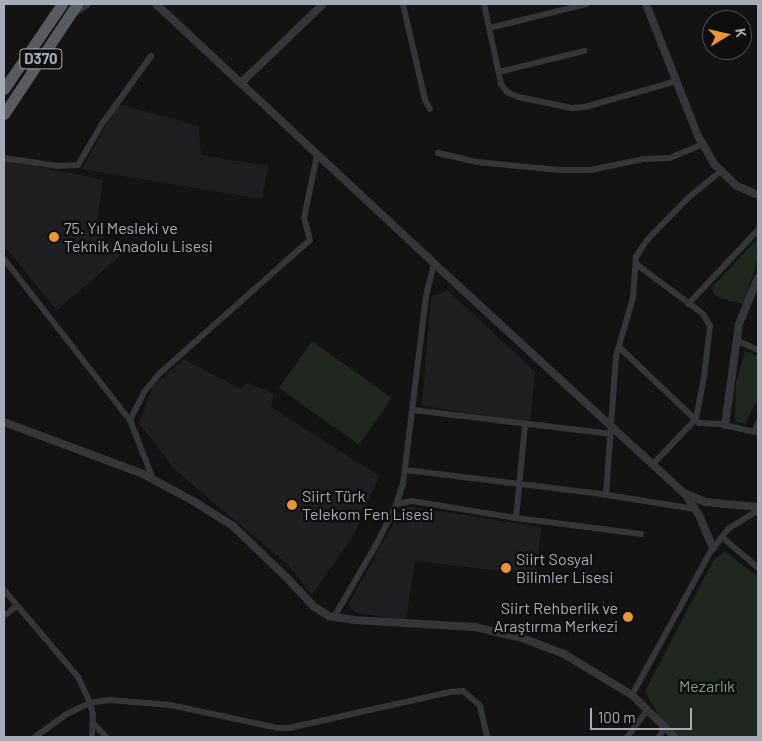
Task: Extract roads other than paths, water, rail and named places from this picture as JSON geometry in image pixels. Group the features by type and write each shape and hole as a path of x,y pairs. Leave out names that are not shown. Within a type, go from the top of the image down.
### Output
{"highway":[{"name":"D370","path":"4,89 62,4"},
{"name":"D370","path":"4,114 77,4"}],"street":[{"path":"69,18 87,4"},
{"path":"156,4 610,430 653,464 684,493 695,509 713,548"},
{"path":"241,83 323,4"},
{"path":"403,4 425,100 430,109"},
{"path":"484,4 501,84 506,92 518,97 572,108 585,107 677,81"},
{"path":"489,28 587,4"},
{"path":"646,4 703,144 715,164 737,186 758,195"},
{"path":"499,72 584,51"},
{"path":"4,158 57,166 78,165 102,124 151,56"},
{"path":"438,153 477,162 560,170 591,170 643,159 670,158 703,144"},
{"path":"130,420 144,392 160,373 310,240 304,218 317,155"},
{"path":"606,495 610,430 619,347 633,298 636,257 647,240 688,198 721,171"},
{"path":"688,304 758,230"},
{"path":"4,259 130,420 153,479"},
{"path":"334,617 396,504 406,470 426,296 434,264"},
{"path":"636,264 703,314 710,326 706,368 696,420 653,464"},
{"path":"725,426 739,324 758,278"},
{"path":"738,341 758,350"},
{"path":"619,347 699,423 725,426 756,433 758,423"},
{"path":"413,410 525,424 610,430"},
{"path":"4,422 153,479 233,526 313,606 334,617 353,620 475,627 522,638 564,654 632,695 674,737"},
{"path":"516,518 525,424"},
{"path":"406,470 519,483 695,509"},
{"path":"684,493 705,502 758,509"},
{"path":"396,504 412,501 516,518 641,534"},
{"path":"632,695 713,548 728,530 758,509"},
{"path":"722,537 758,568"},
{"path":"4,590 78,677 90,703 93,723 92,737"},
{"path":"4,616 17,606"},
{"path":"35,737 65,715 90,703 133,701 170,705 265,727 289,728 450,692 463,691 472,696 480,706 487,737"},
{"path":"627,737 647,710"},
{"path":"93,723 106,737"},
{"path":"659,737 664,728"}],"place":[{"name":"75. Yıl Mesleki ve Teknik Anadolu Lisesi","path":"54,237"},
{"name":"Siirt Türk Telekom Fen Lisesi","path":"292,505"},
{"name":"Siirt Sosyal Bilimler Lisesi","path":"506,568"},
{"name":"Siirt Rehberlik ve Araştırma Merkezi","path":"628,617"}],"park label":[{"name":"Mezarlık","path":"707,686"}]}
